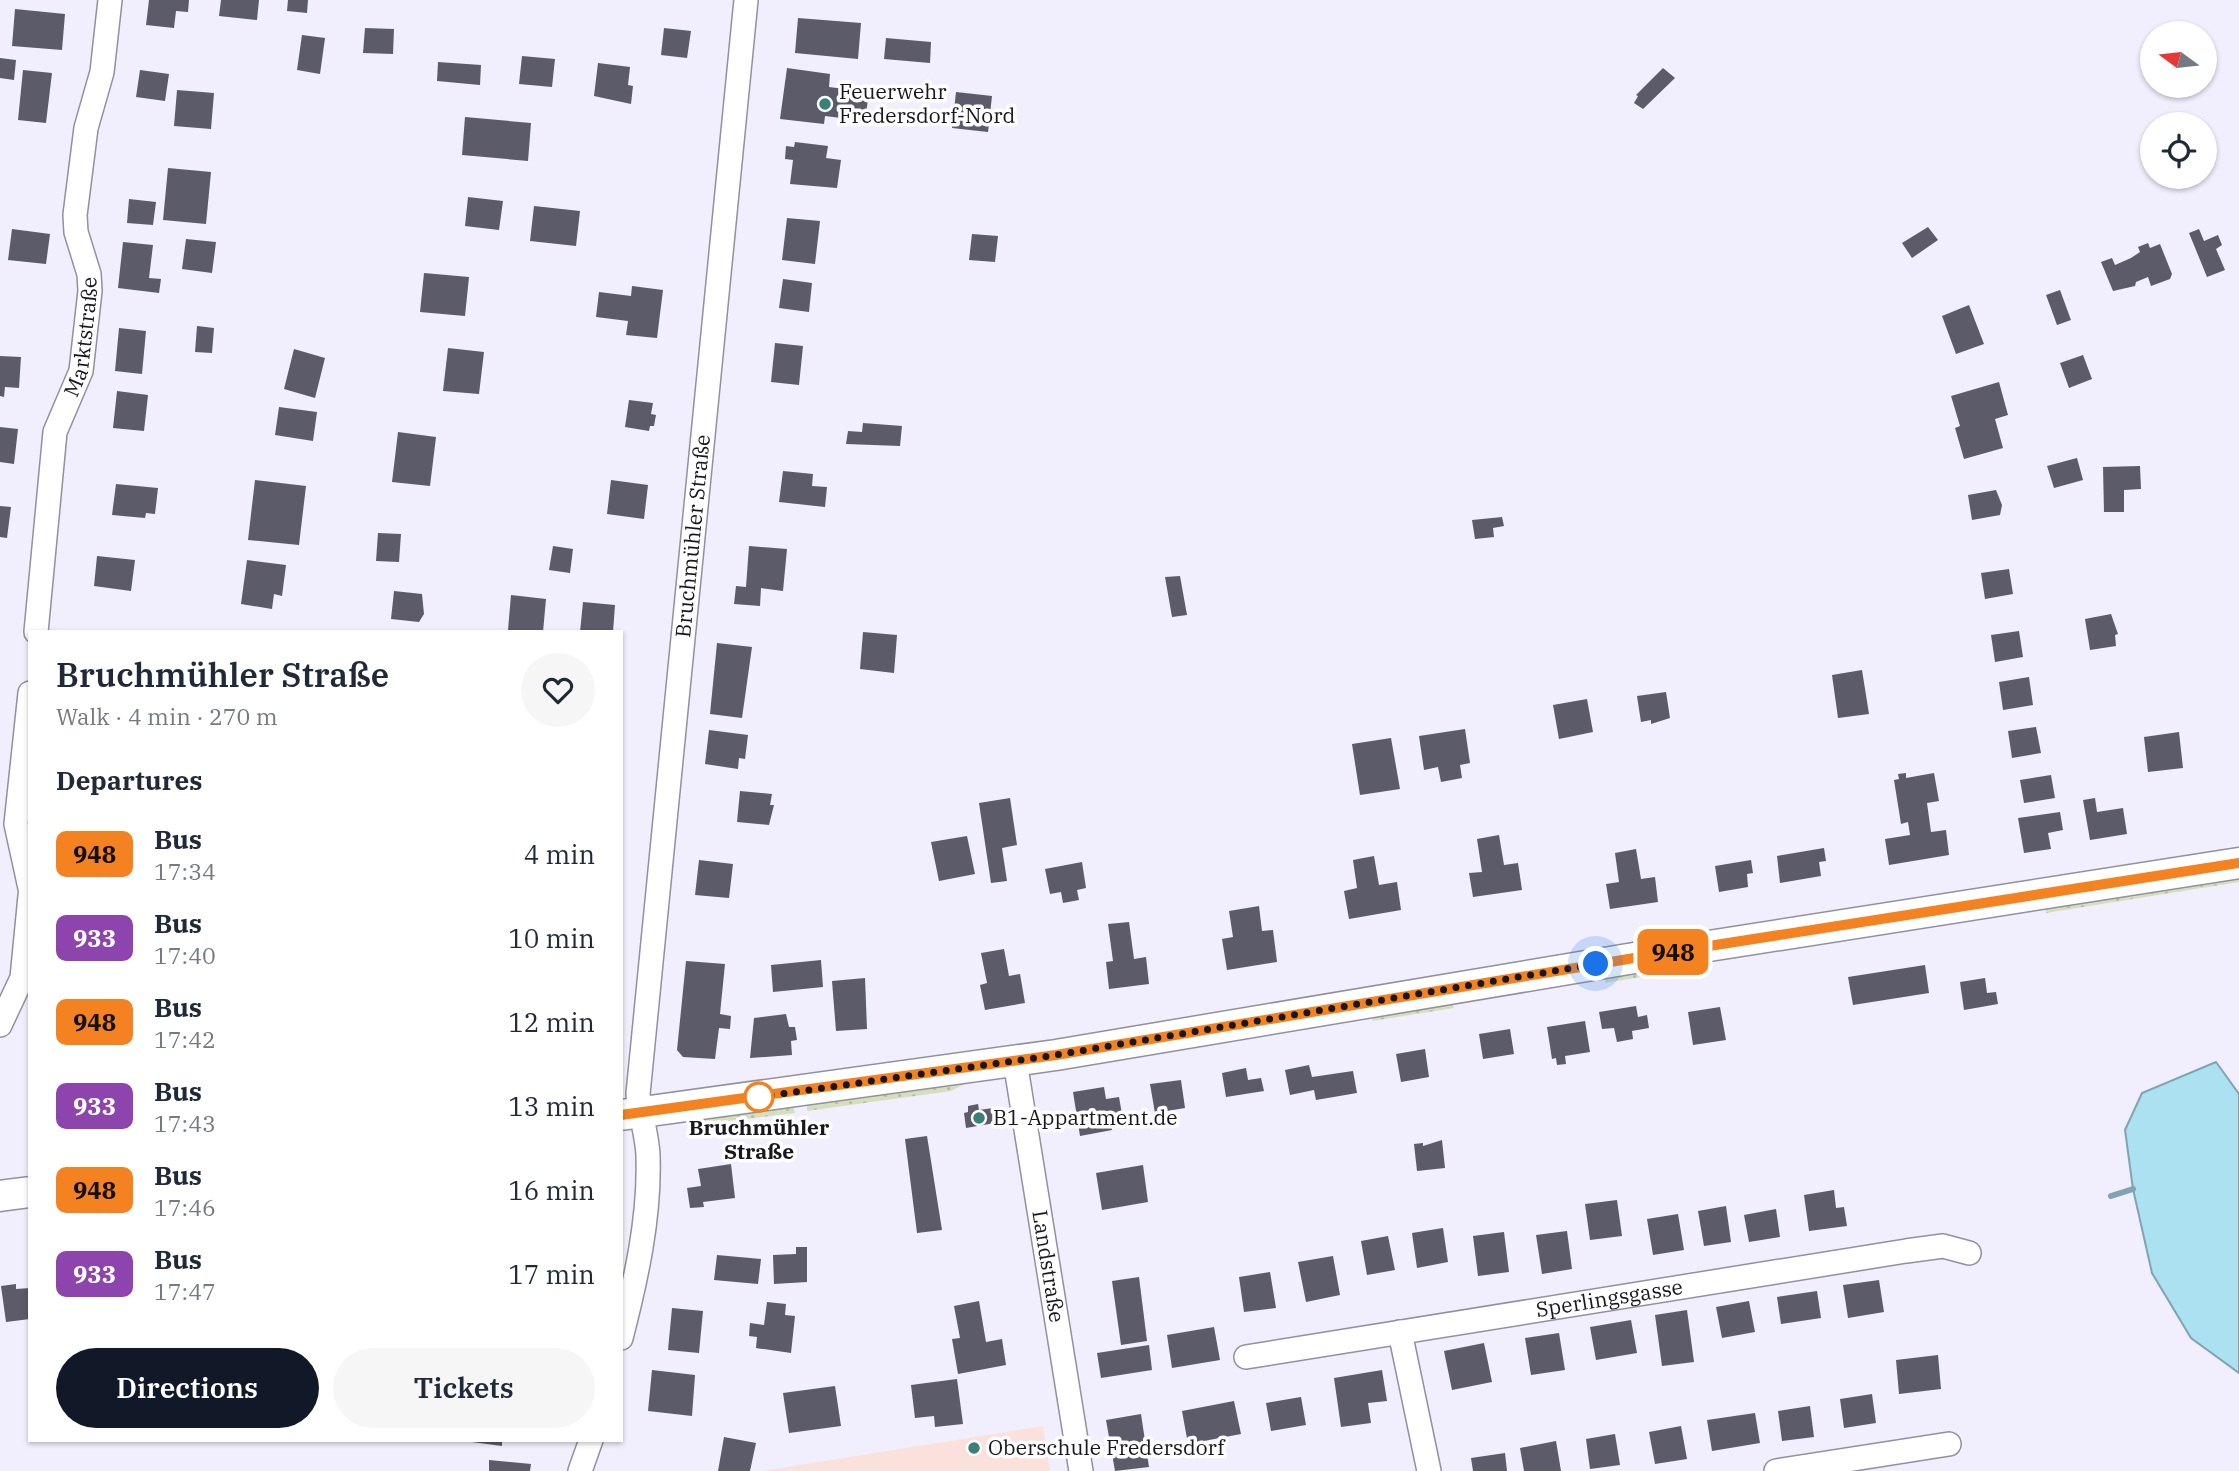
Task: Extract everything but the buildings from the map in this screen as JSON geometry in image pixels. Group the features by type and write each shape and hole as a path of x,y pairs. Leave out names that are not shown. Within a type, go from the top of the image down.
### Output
{"main road":[{"path":"631,1114 1016,1060 1658,954 2239,863"},
{"path":"0,1196 28,1192"}],"street":[{"name":"Marktstraße","path":"36,630 54,432 76,387 83,357 89,274 76,232 75,215 86,128 102,72 110,0"},
{"name":"Bruchmühler Straße","path":"623,1329 642,1241 649,1154 631,1114 638,1094 746,0"},
{"path":"28,712 16,824 28,879"},
{"path":"0,1025 22,978 28,916"},
{"name":"Landstraße","path":"1016,1060 1081,1471"},
{"name":"Sperlingsgasse","path":"1246,1357 1759,1273 1943,1246 1969,1253"},
{"path":"1400,1332 1429,1471"},
{"path":"580,1471 590,1442"},
{"path":"1776,1471 1949,1444"}],"shaded area":[{"name":"Oberschule Fredersdorf","path":"1043,1426 1050,1471 762,1471"}],"green space":[{"path":"2239,872 2239,882 2046,913 2045,905"},
{"path":"1671,966 1672,972 1605,983 1607,975"},
{"path":"1450,1001 1454,1008 1372,1021 1375,1013"},
{"path":"974,1079 951,1091 807,1111 807,1100"},
{"path":"791,1102 795,1113 704,1124 696,1121 696,1114"}],"water":[{"path":"2216,1062 2239,1094 2239,1373 2191,1338 2152,1273 2133,1189 2125,1130 2142,1093"}],"waterway":[{"path":"2111,1196 2133,1189"}],"bus line":[{"name":"948","path":"623,1115 1056,1055 1658,954 2012,901 2239,863"}],"place":[{"name":"Feuerwehr Fredersdorf-Nord","path":"825,104"},
{"name":"Bruchmühler Straße","path":"759,1097"},
{"name":"B1-Appartment.de","path":"979,1118"},
{"name":"Oberschule Fredersdorf","path":"974,1448"}],"route":[{"path":"759,1097 1056,1055 1596,964"}]}
